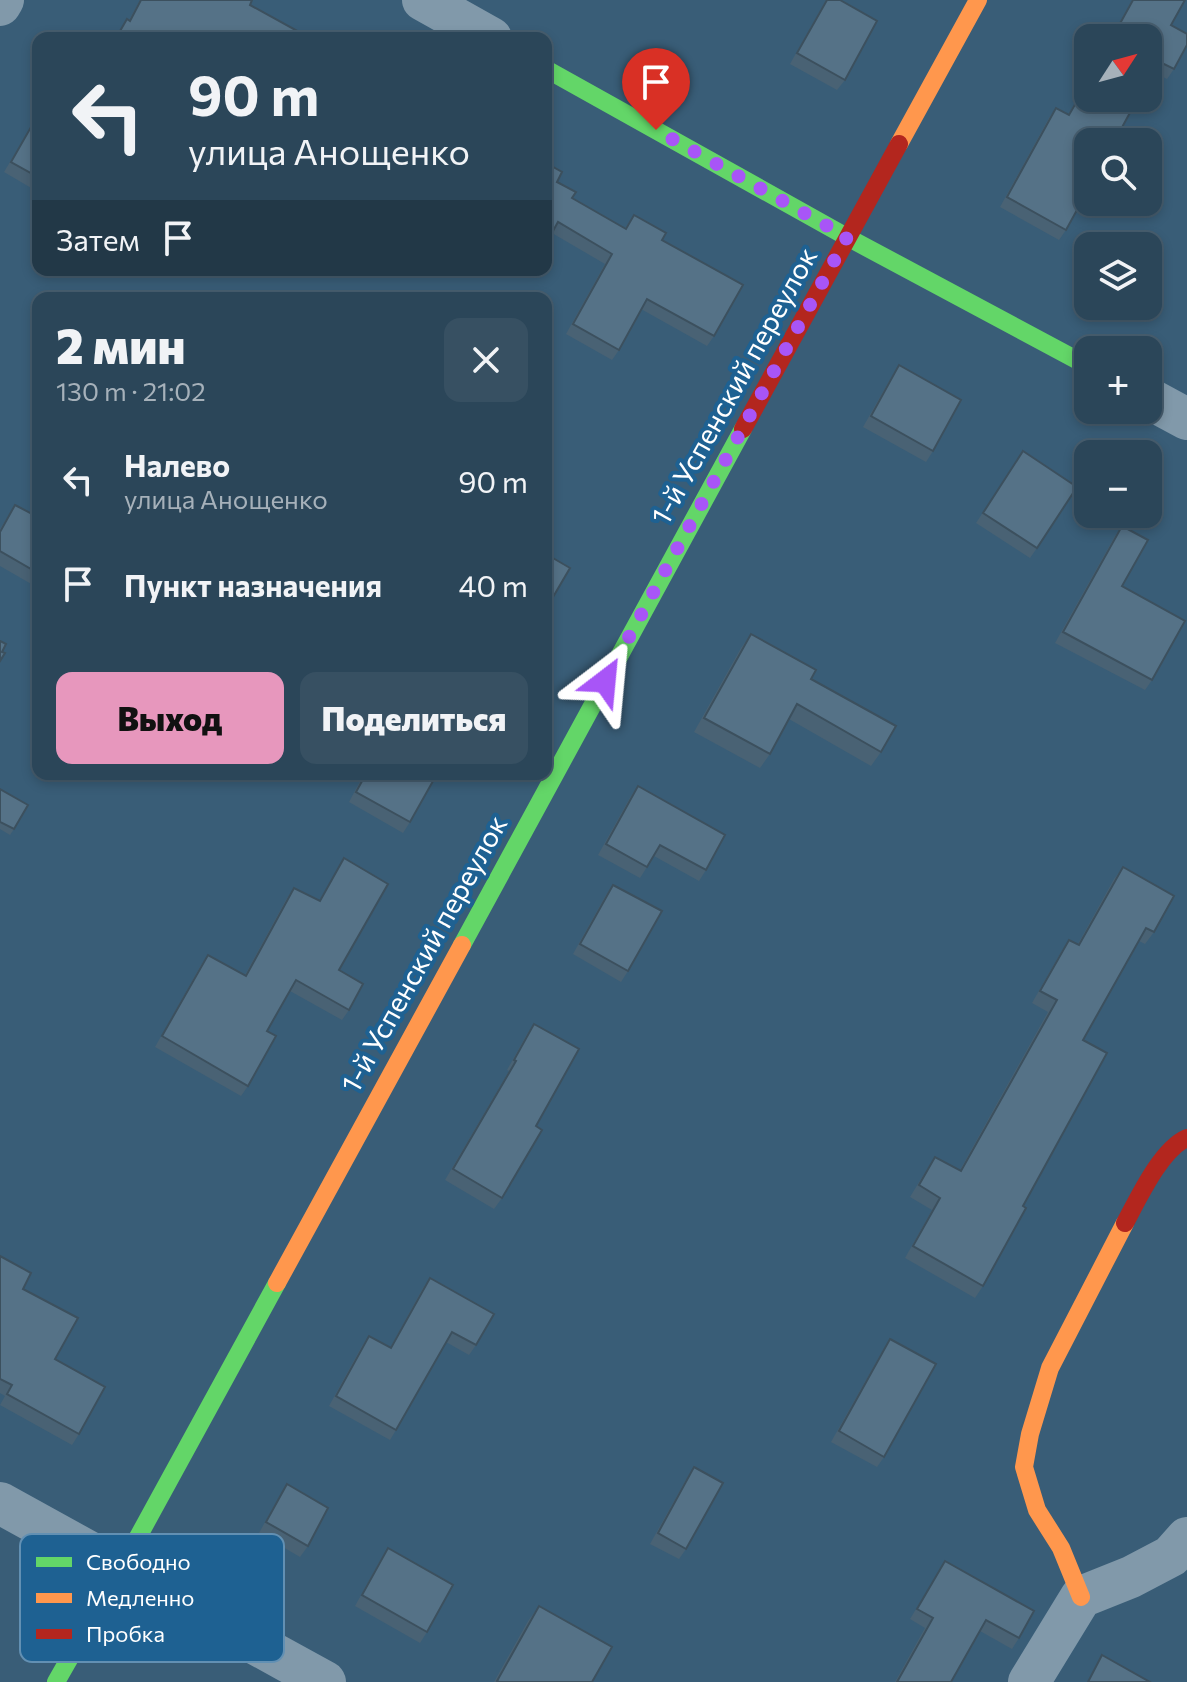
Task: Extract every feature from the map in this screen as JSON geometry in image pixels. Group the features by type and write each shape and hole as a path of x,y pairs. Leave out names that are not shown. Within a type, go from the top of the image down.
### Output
{"street":[{"path":"423,0 480,32"},
{"name":"1-й Успенский переулок","path":"552,778 978,0"},
{"path":"552,72 847,237 1074,359"},
{"path":"1162,406 1187,419"},
{"name":"1-й Успенский переулок","path":"140,1534 551,780"},
{"path":"1081,1597 1061,1548 1037,1510 1024,1467 1030,1434 1050,1368 1148,1180 1178,1142 1187,1138"},
{"path":"0,1503 56,1534"},
{"path":"1029,1682 1081,1597 1131,1577 1171,1556 1187,1538"},
{"path":"284,1660 325,1682"},
{"name":"1-й Успенский переулок","path":"56,1682 67,1662"}],"building":[{"path":"141,0 252,0 250,5 299,32 119,32 127,19 130,21"},
{"path":"827,0 840,0 877,21 845,80 797,53"},
{"path":"1133,0 1185,0 1171,25 1187,34 1187,45 1174,69 1162,63 1162,24 1120,24"},
{"path":"1074,106 1074,112 1130,112 1122,128 1074,128 1074,215 1066,230 1007,197 1056,108 1069,115"},
{"path":"31,127 32,128 32,174 11,162"},
{"path":"552,166 562,172 557,182 576,192 572,198 626,229 634,215 666,233 662,240 743,285 714,336 647,299 619,350 573,324 612,254 558,222 552,233"},
{"path":"899,365 961,400 933,451 871,416"},
{"path":"1023,451 1074,485 1074,492 1037,548 983,513"},
{"path":"15,505 32,514 32,570 0,551 0,532"},
{"path":"1121,528 1148,540 1122,586 1185,621 1152,680 1063,632"},
{"path":"552,558 570,568 552,599"},
{"path":"751,634 816,670 811,679 896,726 881,752 797,704 770,754 704,718"},
{"path":"0,641 6,644 0,661"},
{"path":"363,780 434,780 410,822 356,792"},
{"path":"638,786 725,835 706,870 660,845 647,867 606,844"},
{"path":"0,789 28,805 14,829 0,822"},
{"path":"344,858 388,884 339,970 363,984 349,1010 296,980 267,1031 276,1036 248,1086 162,1036 208,955 246,976 294,888 320,901"},
{"path":"1123,867 1174,896 1154,932 1146,928 1083,1040 1107,1053 983,1286 913,1246 940,1198 919,1185 935,1157 961,1171 1057,1000 1040,991 1069,940 1079,945"},
{"path":"613,885 662,911 628,971 580,944"},
{"path":"534,1024 579,1049 536,1126 542,1130 502,1198 453,1169"},
{"path":"0,1256 31,1273 23,1289 78,1318 55,1359 105,1387 79,1434 7,1394 12,1385 0,1379"},
{"path":"430,1278 494,1314 476,1345 452,1332 396,1430 336,1396 369,1336 391,1348"},
{"path":"890,1339 936,1364 884,1457 839,1431"},
{"path":"694,1467 723,1483 686,1549 658,1533"},
{"path":"287,1484 328,1508 308,1546 266,1522"},
{"path":"388,1548 453,1585 427,1632 362,1595"},
{"path":"945,1561 1034,1611 1019,1638 986,1620 951,1682 897,1682 933,1618 917,1609"},
{"path":"539,1606 612,1647 592,1682 497,1681"},
{"path":"1102,1655 1150,1682 1088,1682"}],"traffic: fast":[{"path":"552,72 847,237 1074,359"},
{"path":"552,780 743,429"},
{"path":"462,945 552,780"},
{"path":"140,1534 277,1283"},
{"path":"56,1682 67,1662"}],"traffic: slow":[{"path":"899,144 978,0"},
{"path":"277,1283 462,945"},
{"path":"1081,1597 1061,1548 1037,1510 1024,1467 1030,1434 1050,1368 1125,1223"}],"traffic: jam":[{"path":"743,429 899,144"},
{"path":"1125,1223 1159,1163 1187,1138"}],"route":[{"path":"605,681 847,237 656,130"}]}
